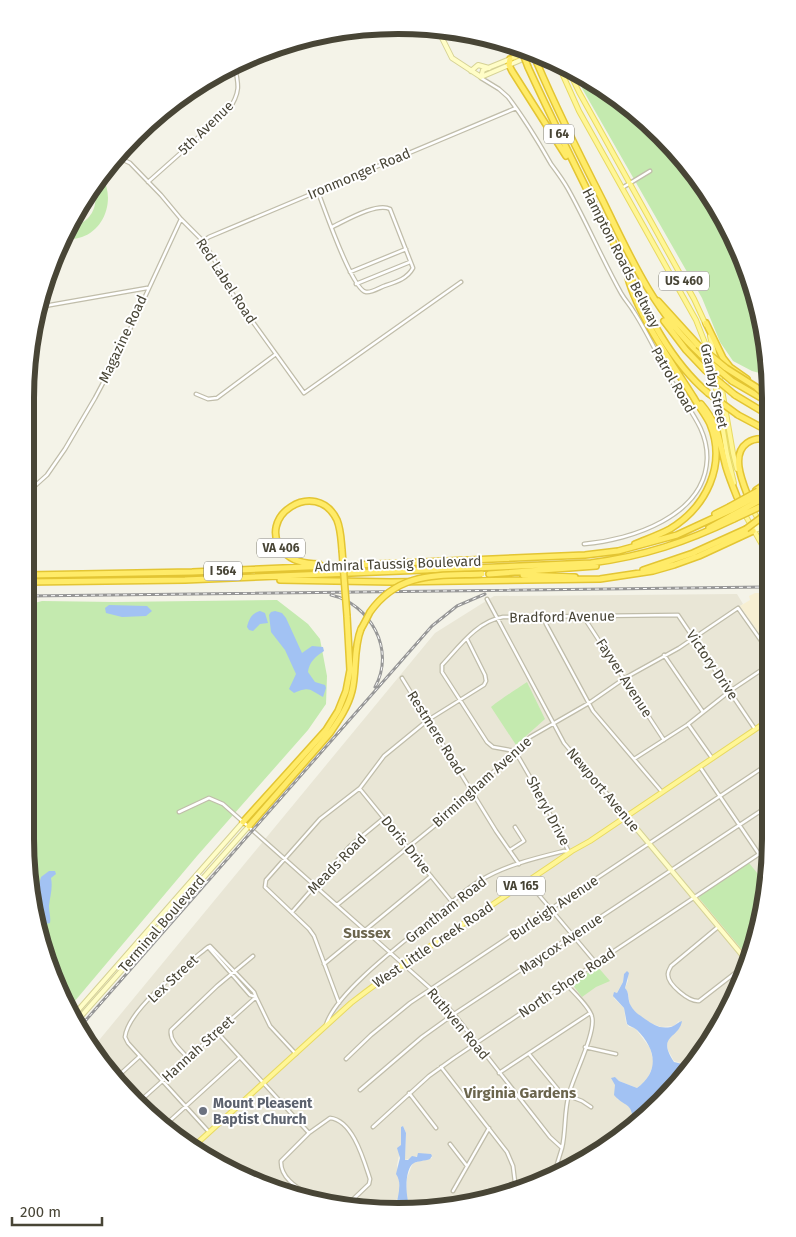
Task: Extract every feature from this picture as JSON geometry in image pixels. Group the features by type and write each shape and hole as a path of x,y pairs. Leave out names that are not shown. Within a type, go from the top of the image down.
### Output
{"highway":[{"name":"Hampton Roads Beltway","path":"524,56 592,201 666,343 698,385 738,415 762,428"},
{"path":"510,59 509,65 564,152 592,201"},
{"name":"Hampton Roads Beltway","path":"536,61 567,130 632,260 667,318 686,342 701,355 732,381 762,398"},
{"path":"632,260 664,308 698,345 726,368 762,391"},
{"path":"618,551 676,525 697,506 708,488 716,462 716,447 706,416 658,340 631,290 626,268"},
{"name":"I 64","path":"640,275 647,294 676,338 705,370 736,395 762,411"},
{"path":"706,323 725,361 762,390"},
{"path":"689,390 711,416 720,436 727,472 737,497"},
{"path":"753,512 739,465 739,455 744,446 749,442 762,438"},
{"path":"732,513 748,496 762,498"},
{"path":"489,574 582,568 614,563 692,539 732,513 762,498"},
{"path":"753,512 762,499"},
{"name":"VA 406","path":"244,822 326,730 338,711 346,691 350,670 347,616 342,550 337,520 322,504 312,501 301,502 286,509 280,518 276,534 279,545 290,557 300,562 315,564 387,561 410,563"},
{"path":"618,551 663,539 693,526 732,513 753,512"},
{"path":"182,580 391,582 600,579 653,571 684,562 752,531 762,520"},
{"path":"630,574 752,531"},
{"name":"Admiral Taussig Boulevard","path":"34,575 192,572 580,556 618,551"},
{"path":"34,583 182,580 575,564 634,556"},
{"path":"248,826 338,722 352,692 357,642 361,629 382,598 395,588 409,581 430,576 489,574 585,578 615,576"}],"main road":[{"name":"Patrol Road","path":"441,37 452,58 481,77"},
{"path":"481,77 483,71 520,55"},
{"path":"481,77 528,58"},
{"path":"471,71 478,65 489,68"},
{"name":"Granby Street","path":"562,73 572,96 696,320 706,344 715,380 727,454 737,497 752,531 762,546"},
{"name":"Granby Street","path":"573,79 706,323 716,357 733,453 742,484 753,512 761,526"},
{"path":"752,531 761,526"},
{"name":"West Little Creek Road","path":"197,1143 351,1003 404,964 762,725"},
{"name":"Newport Avenue","path":"626,816 743,956"},
{"name":"Terminal Boulevard","path":"77,1011 244,822"},
{"name":"Terminal Boulevard","path":"81,1017 248,826"}],"street":[{"name":"5th Avenue","path":"148,182 228,111 236,98 239,85 236,72"},
{"name":"Patrol Road","path":"481,77 500,90 516,108 568,188 622,294 634,311 674,384 700,425 706,441 707,459 702,480 694,493 668,519 644,531 611,542 584,544"},
{"name":"Ironmonger Road","path":"203,241 516,108"},
{"path":"123,160 130,163 180,219"},
{"path":"622,188 650,171"},
{"path":"318,192 332,227 350,272 360,290 366,292 395,282 409,274 413,268 390,209 386,206 376,208 332,227"},
{"name":"Red Label Road","path":"180,219 203,241 232,293 304,393 461,282"},
{"name":"Magazine Road","path":"34,487 47,475 64,449 119,353 180,219"},
{"path":"350,272 406,249"},
{"path":"356,284 410,262"},
{"path":"46,306 148,288"},
{"path":"196,394 208,399 216,398 276,354"},
{"name":"Newport Avenue","path":"487,599 564,743 626,816"},
{"name":"Birmingham Avenue","path":"337,905 408,848 473,792 530,737 589,703 625,678 693,638 738,608 762,642"},
{"name":"Bradford Avenue","path":"460,700 442,672 442,665 466,638 496,618 661,615"},
{"name":"Victory Drive","path":"661,615 678,615 755,729"},
{"name":"Fayver Avenue","path":"583,616 664,740"},
{"path":"544,617 593,711 662,792"},
{"path":"339,1003 314,936 265,887 266,880 320,819 360,788 384,756 428,720 485,683 486,675 466,638"},
{"path":"664,655 703,712"},
{"path":"634,759 688,724 730,691 762,670"},
{"name":"Restmere Road","path":"402,678 519,864"},
{"path":"460,700 487,742 494,746 515,751"},
{"path":"688,724 712,758"},
{"name":"Sheryl Drive","path":"515,751 570,852"},
{"path":"700,767 759,854"},
{"name":"Burleigh Avenue","path":"346,1059 386,1022 431,989 552,910 762,768"},
{"name":"Doris Drive","path":"360,788 452,902"},
{"name":"Ruthven Road","path":"179,812 209,798 223,804 316,885 431,989 454,1014 550,1138 562,1148"},
{"name":"Maycox Avenue","path":"360,1090 422,1037 454,1014 762,810"},
{"name":"Meads Road","path":"292,912 350,846 384,818"},
{"path":"510,850 524,841 515,827"},
{"name":"Grantham Road","path":"325,1027 328,1018 339,1003 390,953 480,880 519,864 564,851 570,852"},
{"name":"North Shore Road","path":"373,1127 441,1067 759,854"},
{"path":"324,964 431,876"},
{"path":"528,881 596,963"},
{"path":"719,926 671,966 668,972 669,979 686,997 699,1002 738,970"},
{"path":"208,947 213,946 254,992 270,1026 296,1054"},
{"path":"208,947 250,995 256,997"},
{"name":"Lex Street","path":"140,1056 125,1037 128,1028 152,995 208,947"},
{"path":"188,1058 170,1037 171,1030 235,970 253,956"},
{"path":"556,1167 566,1128 568,1096 592,1026 590,1013 566,984"},
{"name":"Hannah Street","path":"143,1099 256,997"},
{"path":"499,1073 590,1013"},
{"path":"217,1032 309,1133"},
{"path":"585,1047 616,1054"},
{"path":"529,1054 558,1090 568,1096 582,1100 591,1107"},
{"path":"120,1074 140,1056 209,1132"},
{"path":"169,1122 240,1057"},
{"path":"441,1067 510,1156 515,1184"},
{"path":"410,1094 436,1128"},
{"path":"301,1190 283,1174 281,1162 309,1133 330,1118 333,1118 340,1121 357,1141 370,1179 369,1184 352,1200"},
{"path":"453,1191 489,1128"},
{"path":"450,1144 467,1166"}],"shaded area":[{"path":"755,593 762,593 762,637 740,606 750,600 749,596"},
{"path":"737,594 743,604 740,606 762,638 762,839 759,887 755,910 750,933 735,978 713,1021 684,1064 674,1061 667,1044 669,1038 680,1027 679,1021 674,1026 661,1027 650,1023 637,1014 630,1006 628,993 625,988 628,975 624,974 623,982 614,998 624,1008 626,1023 629,1027 635,1028 650,1048 654,1063 647,1080 637,1088 619,1081 615,1077 617,1099 627,1104 632,1111 633,1118 600,1142 559,1166 537,1176 492,1191 487,1187 486,1192 469,1196 409,1203 406,1195 407,1178 413,1163 432,1158 430,1154 425,1154 405,1160 406,1133 403,1126 401,1127 402,1142 397,1165 400,1188 397,1203 350,1200 327,1196 304,1191 259,1176 216,1154 176,1128 140,1097 97,1043 435,633 494,596"}],"green space":[{"path":"580,83 620,109 656,140 687,176 701,196 725,237 743,281 755,327 761,373 733,361 720,342 702,298"},
{"path":"105,182 108,203 102,220 90,233 80,238 70,239 79,224 84,222 92,213 95,196"},
{"path":"277,600 308,624 320,639 327,676 326,704 308,730 197,856 73,1003 53,956 46,933 37,887 34,839 34,603 42,601"},
{"path":"527,682 545,719 516,745 491,707"},
{"path":"749,863 760,876 755,910 744,952 699,898 700,895"},
{"path":"597,966 610,981 596,987 582,997 572,984"}],"water":[{"path":"109,605 147,606 152,611 146,616 122,617 106,613 105,608"},
{"path":"260,611 265,613 268,623 260,624 253,631 249,630 247,627 250,619 255,613"},
{"path":"275,611 282,613 286,618 302,653 312,646 323,647 324,651 313,660 308,672 315,682 325,685 323,697 307,689 294,693 289,689 296,674 285,650 271,632 269,615"},
{"path":"49,871 55,871 56,874 51,878 50,923 46,924 43,919 37,890 41,877"},
{"path":"627,971 629,973 625,988 630,1004 636,1012 660,1027 671,1027 682,1021 680,1027 670,1038 667,1047 674,1062 684,1064 656,1097 632,1118 627,1105 614,1095 615,1085 611,1078 615,1077 619,1081 637,1088 649,1074 653,1060 643,1037 637,1030 627,1024 624,1008 613,996 614,992 617,993 623,982 624,974"},
{"path":"403,1126 406,1133 405,1160 412,1156 417,1157 418,1153 431,1154 432,1156 430,1159 416,1162 411,1166 407,1177 409,1203 397,1203 399,1182 396,1174 400,1158 397,1148 401,1145 401,1127"}],"railway":[{"path":"34,596 762,587"},
{"path":"84,1022 432,626 457,606 485,594"},
{"path":"331,595 345,600 357,608 368,618 376,630 381,644 382,658 381,673 375,687"}],"place":[{"name":"Mount Pleasent Baptist Church","path":"203,1111"}],"district":[{"name":"Sussex","path":"367,933"},
{"name":"Virginia Gardens","path":"520,1093"}]}
